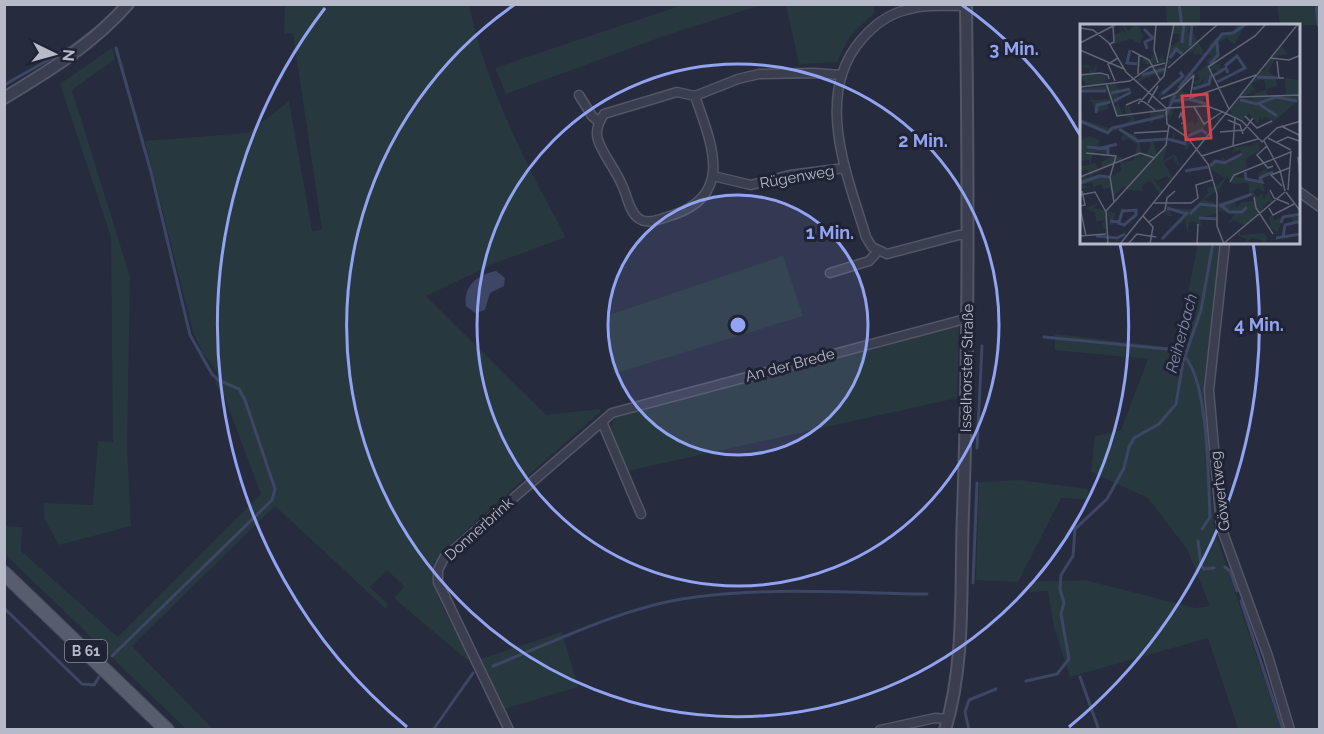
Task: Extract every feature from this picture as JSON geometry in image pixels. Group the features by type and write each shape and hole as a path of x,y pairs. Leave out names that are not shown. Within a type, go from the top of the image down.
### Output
{"main road":[{"name":"B 61","path":"4,573 167,729"}],"street":[{"path":"4,98 81,49 106,29 128,4"},
{"path":"966,5 930,6 907,10 889,16 868,32 858,43 841,75 837,114 845,168 866,237 878,251 888,254 900,252 959,235 968,235"},
{"name":"Isselhorster Straße","path":"946,724 955,687 958,638 969,318 966,5"},
{"path":"694,96 714,158 713,176 708,191 697,203 683,211 652,222 644,221 632,210 622,184 598,141 599,122 604,114 677,92 694,96 738,79 759,74 841,75"},
{"path":"579,94 592,117 599,122"},
{"name":"Rügenweg","path":"713,176 752,185 790,175 845,168"},
{"path":"1300,192 1320,207"},
{"name":"Göwertweg","path":"1225,244 1209,390 1221,527 1268,656 1290,729"},
{"path":"830,273 868,261 878,251"},
{"name":"An der Brede","path":"612,413 969,318"},
{"name":"Donnerbrink","path":"509,729 438,582 438,570 444,558 612,413"},
{"path":"602,422 641,514"},
{"path":"880,729 935,718 946,724"}],"shaded area":[{"path":"285,5 469,5 486,65 509,124 536,182 566,237 493,264 426,296 546,415 600,409 600,412 446,548 439,559 434,572 434,582 444,609 470,658 467,660 394,598 404,586 387,570 370,587 388,604 385,608 275,506 132,646 213,729 186,729 5,554 5,526 22,527 21,551 118,637 261,494 226,401 215,383 220,376 202,352 193,332 145,141 248,133 289,101 312,231 322,230 293,33 284,34"},
{"path":"682,5 761,5 667,35 506,94 495,68"},
{"path":"786,5 873,5 875,12 850,36 837,62 799,64"},
{"path":"1166,5 1200,5 1200,24 1167,24"},
{"path":"1277,5 1314,5 1316,25 1280,24"},
{"path":"112,48 115,59 72,90 130,277 127,448 131,526 59,545 44,518 44,503 93,505 98,441 113,442 111,237 60,84"},
{"path":"1198,244 1220,244 1205,390 1214,529 1281,729 1238,729 1208,638 1070,677 1054,627 1048,591 1030,592 1028,582 1085,580 1195,608 1210,606 1187,549 1148,498 1091,472 1095,436 1121,430 1148,359 1055,350 1055,334 1177,348"},
{"path":"783,256 803,316 613,374 609,315"},
{"path":"955,324 959,326 957,398 628,471 610,429 615,418"},
{"path":"1019,480 1088,489 1087,499 1061,498 1018,582 976,580 979,482"},
{"path":"562,632 578,687 504,709 481,659"}],"water":[{"path":"496,271 505,278 504,286 490,293 485,310 475,313 466,306 469,287 483,275"}],"waterway":[{"name":"Reiherbach","path":"1179,4 1182,24"},
{"path":"1316,4 1318,25"},
{"path":"4,85 71,47 100,25"},
{"path":"112,656 272,500 275,489 245,400 239,389 218,380 212,374 190,335 151,172 116,48"},
{"name":"Reiherbach","path":"1026,681 1057,674 1069,659 1061,614 1064,603 1060,589 1061,575 1073,556 1075,529 1107,499 1124,468 1129,447 1134,438 1159,424 1176,404 1183,362 1201,310 1213,244"},
{"path":"1044,337 1187,351"},
{"path":"977,448 982,346"},
{"path":"1185,357 1193,370 1199,388 1206,433 1210,517 1202,529"},
{"path":"973,583 977,483"},
{"path":"1198,541 1201,565 1204,569 1214,568"},
{"path":"1225,567 1230,571 1237,591"},
{"path":"493,666 610,619 682,599 773,591 927,594"},
{"path":"1241,601 1283,730"},
{"path":"4,608 82,684 94,685 99,677"},
{"path":"433,730 473,673"},
{"path":"1080,677 1099,730"},
{"name":"Reiherbach","path":"969,730 965,712 969,700 996,689"}]}
